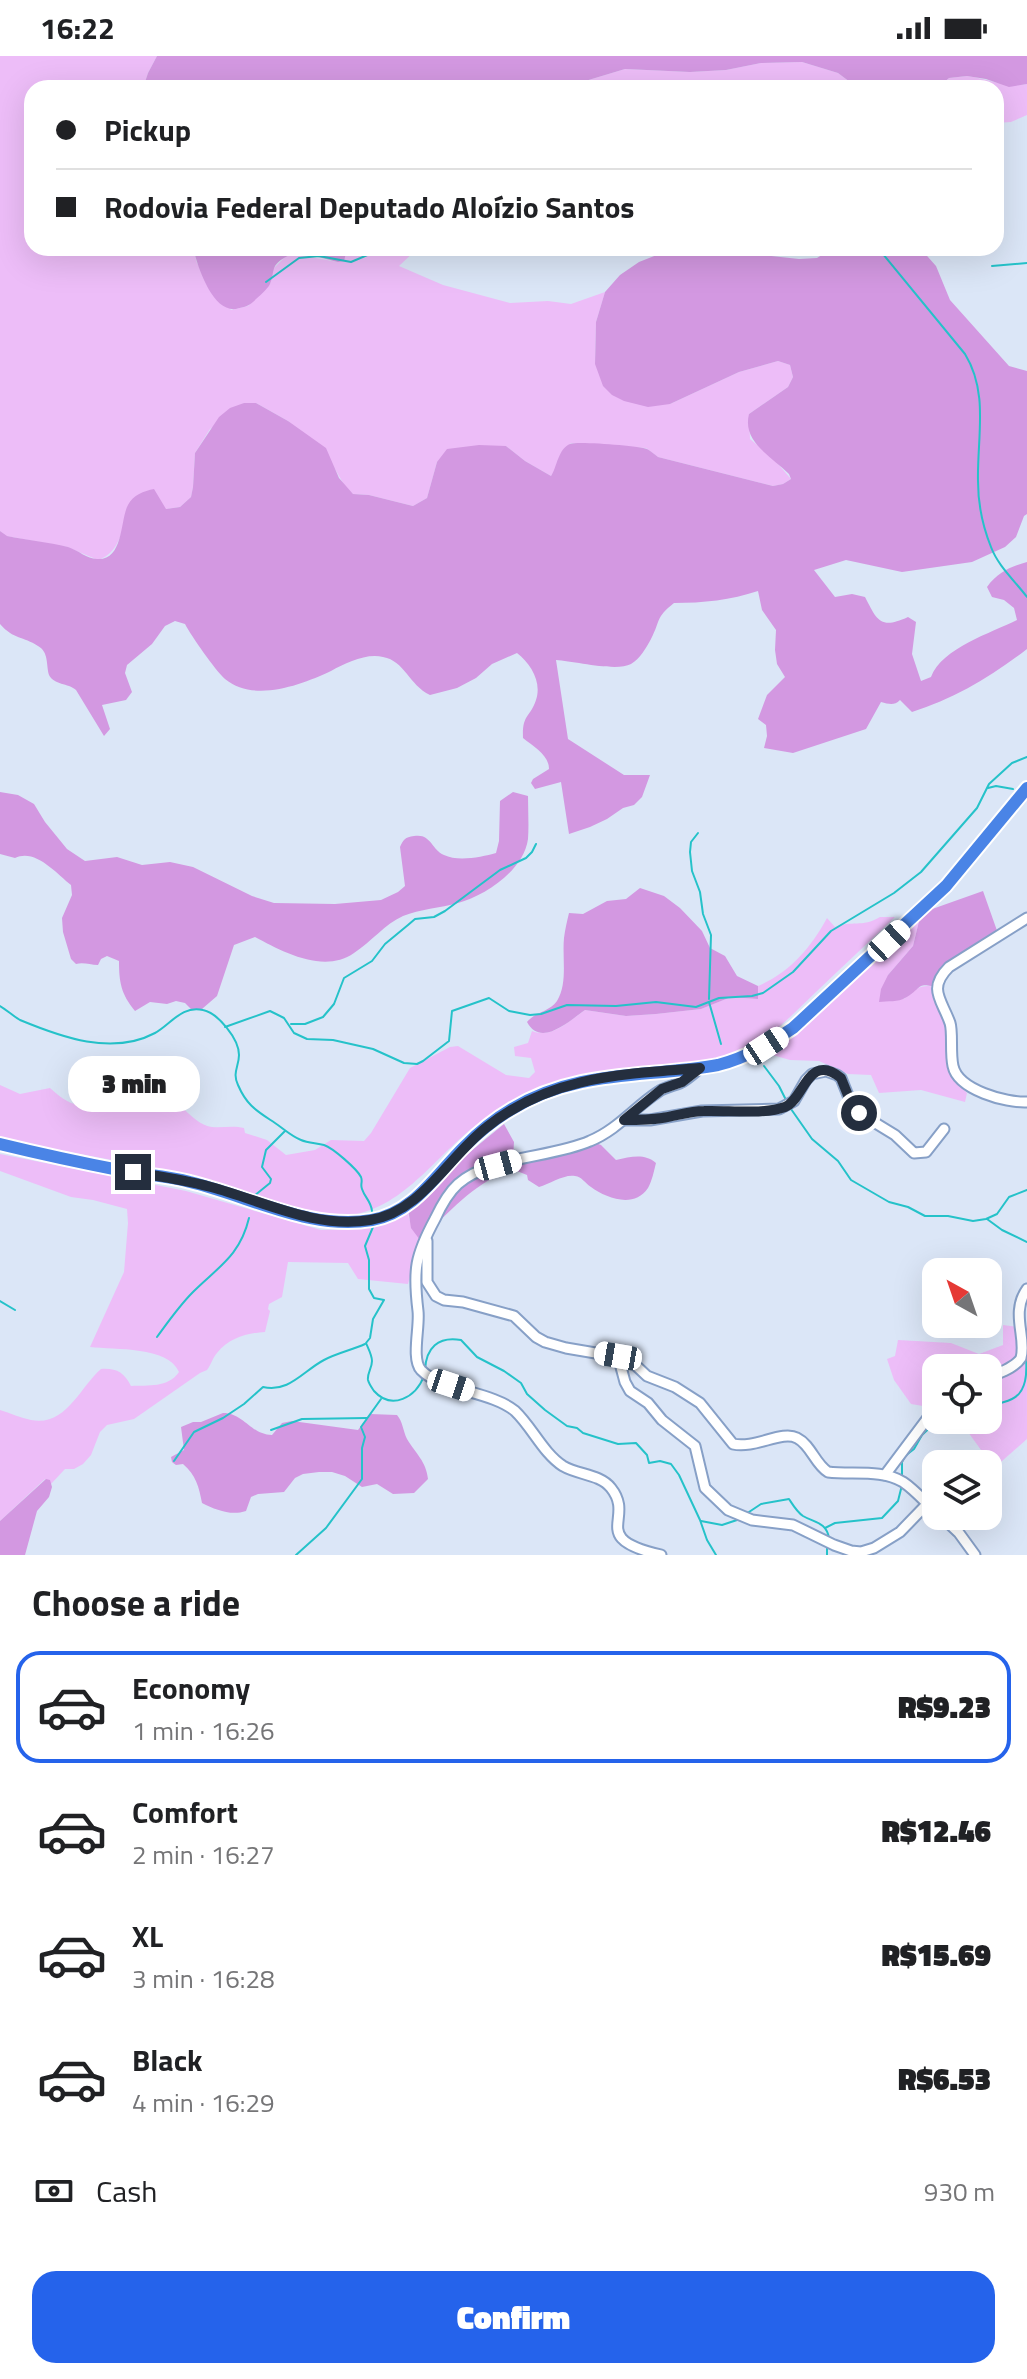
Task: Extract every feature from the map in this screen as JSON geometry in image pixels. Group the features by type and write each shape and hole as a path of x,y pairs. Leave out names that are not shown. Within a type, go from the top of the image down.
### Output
{"highway":[{"path":"0,1144 186,1181 310,1218 348,1223 373,1220 405,1207 487,1126 514,1108 549,1091 589,1079 700,1068 738,1060 766,1046 793,1028 946,886 1027,788"}],"street":[{"path":"1027,918 949,967 941,974 938,990 941,1007 951,1024 950,1050 956,1075 997,1099 1027,1102"},
{"path":"661,1555 643,1551 623,1540 618,1534 618,1502 610,1486 562,1465 511,1408 435,1380 420,1370 416,1360 419,1318 415,1268 427,1233 451,1191 469,1176 498,1165 586,1143 624,1120 662,1089 682,1082 700,1068"},
{"path":"624,1120 650,1120 702,1111 779,1109 794,1101 812,1074 826,1071 841,1078 851,1103 859,1113 895,1135 914,1153 926,1152 944,1129"},
{"path":"427,1233 425,1272 436,1296 514,1316 545,1342 631,1361 647,1376 684,1392 706,1409 733,1444 751,1446 789,1435 799,1439 828,1472 885,1475 904,1483 922,1499"},
{"path":"1002,1371 1022,1357 1025,1346 1020,1302 1027,1289"},
{"path":"618,1356 630,1391 648,1403 662,1420 695,1446 705,1488 728,1510 752,1520 793,1525 834,1545 861,1552 900,1532 922,1509"},
{"path":"885,1475 922,1426"},
{"path":"956,1530 975,1555"}],"shaded area":[{"path":"0,56 157,56 146,80 24,80 24,256 195,256 231,310 248,306 270,284 272,270 286,256 338,262 343,256 410,256 399,266 443,285 510,303 548,301 571,304 605,292 596,322 595,364 670,404 739,372 778,361 790,365 793,377 788,387 749,414 750,439 772,457 791,479 773,486 658,457 646,448 571,443 559,457 551,476 506,446 437,462 427,498 413,506 353,494 332,464 288,421 256,403 244,403 210,429 195,453 191,497 180,507 124,525 116,546 104,557 98,560 67,547 6,536 0,531"},
{"path":"157,56 1027,56 1027,84 1009,87 1004,85 1004,80 967,76 947,80 847,80 838,73 802,62 761,63 726,70 690,72 625,69 589,80 146,80"},
{"path":"802,62 838,73 847,80 589,80 625,69 690,72 726,70 761,63"},
{"path":"967,76 986,80 947,80"},
{"path":"1004,84 1027,84 1027,115 1004,122"},
{"path":"196,256 287,256 275,267 265,291 245,307 227,308 220,303 202,276"},
{"path":"310,256 345,256 344,261 338,262"},
{"path":"654,256 927,256 936,266 950,300 1009,366 1027,371 1027,514 1016,537 1005,547 972,562 902,572 846,560 814,570 835,597 852,594 865,597 880,620 891,623 908,617 916,622 912,654 921,681 931,677 945,658 956,650 1017,620 1014,608 1004,600 992,597 987,587 1005,571 1027,562 1027,649 986,677 943,700 912,712 900,700 893,704 881,702 866,729 793,753 764,748 766,725 758,719 767,695 785,677 777,664 776,630 762,610 758,591 717,600 674,603 661,616 645,650 631,664 605,667 556,660 568,739 624,775 650,775 642,797 634,805 569,834 561,782 535,789 531,783 549,769 544,755 523,738 525,720 534,706 538,687 531,668 517,653 492,664 476,678 457,688 430,695 397,663 376,656 356,660 292,686 250,690 225,679 185,624 175,621 165,626 152,644 127,665 125,673 132,692 126,700 102,705 110,729 104,736 76,690 51,678 42,649 10,633 0,624 0,531 7,536 68,547 93,559 106,558 117,546 125,511 136,496 154,489 166,509 180,507 191,497 195,453 219,417 230,408 244,403 256,403 326,448 339,478 353,494 413,506 427,498 437,462 447,449 479,445 506,446 551,476 566,446 595,443 642,448 658,457 773,486 783,484 791,479 789,474 754,441 748,424 749,414 788,387 793,377 790,365 778,361 739,372 670,404 648,407 624,401 603,386 595,364 596,322 605,292 620,275"},
{"path":"0,792 18,795 34,804 67,849 85,861 117,857 142,865 170,862 193,867 252,896 274,903 335,904 381,900 398,892 405,886 400,847 411,836 428,839 440,852 450,857 470,858 496,853 500,801 513,792 528,796 528,839 519,861 491,888 469,900 403,916 342,959 317,961 304,958 255,937 234,945 217,996 202,1009 191,1009 185,1003 176,1001 167,1004 150,1002 135,1011 122,988 119,961 107,956 98,965 76,964 71,959 62,918 72,895 71,885 38,859 0,854"},
{"path":"640,888 664,896 680,908 702,931 710,948 725,956 737,976 758,986 758,999 731,997 701,1009 626,1016 585,1010 547,1033 533,1029 527,1022 554,1005 560,994 569,913 583,914 607,901 626,899"},
{"path":"983,891 1001,942 993,943 947,973 940,988 923,985 902,999 879,1002 888,975 913,946 921,913"},
{"path":"921,913 913,946 888,975 904,999 920,987 940,988 940,1011 950,1035 953,1069 967,1093 965,1102 921,1090 879,1093 871,1075 848,1074 819,1061 790,1060 769,1054 816,1017"},
{"path":"880,917 895,917 788,1019 756,1043 709,1060 599,1072 534,1092 470,1130 397,1196 362,1213 342,1216 308,1213 202,1179 0,1139 0,1085 20,1094 50,1088 66,1101 81,1105 96,1102 131,1077 154,1074 180,1105 204,1125 244,1128 245,1133 267,1140 286,1155 315,1150 331,1140 364,1141 410,1068 450,1047 458,1046 506,1075 529,1078 535,1072 531,1058 515,1056 514,1047 528,1043 532,1031 553,1031 585,1010 626,1016 701,1009 731,997 758,999 758,986 780,974 798,958 827,918 835,927"},
{"path":"504,1124 514,1142 513,1159 533,1151 593,1142 601,1145 616,1160 642,1157 656,1163 651,1182 642,1194 620,1200 597,1191 577,1177 566,1176 539,1187 528,1180 527,1175 512,1169 473,1191 420,1240 411,1228 408,1209 449,1169"},
{"path":"0,1154 186,1191 321,1230 358,1229 408,1209 409,1219 420,1240 408,1284 358,1279 348,1263 288,1262 282,1297 269,1304 265,1332 233,1340 217,1353 207,1370 134,1419 107,1425 83,1464 74,1469 65,1469 51,1484 45,1479 0,1521 0,1410 43,1421 63,1412 101,1369 119,1372 131,1386 163,1383 179,1372 173,1364 153,1353 90,1347 124,1272 127,1209 71,1197 0,1171"},
{"path":"1003,1325 1027,1328 1027,1439 1002,1461 1002,1450 981,1450 969,1434 1002,1434 1002,1354 979,1354 1003,1345"},
{"path":"898,1340 951,1343 979,1354 922,1354 922,1406 911,1404 894,1380 887,1359 895,1356"},
{"path":"223,1413 237,1416 258,1432 272,1435 282,1423 292,1421 358,1430 370,1414 397,1415 407,1439 423,1462 428,1479 414,1493 393,1494 377,1484 362,1487 332,1472 303,1474 295,1478 284,1492 251,1497 246,1511 229,1513 218,1510 202,1503 191,1472 183,1464 172,1462 171,1457 184,1450 181,1427"},
{"path":"46,1479 50,1480 52,1487 49,1497 37,1511 25,1555 0,1555 0,1521"}],"waterway":[{"path":"266,282 299,258 319,256"},
{"path":"319,256 351,262 365,256"},
{"path":"885,256 965,354 972,369 979,400 978,489 983,523 998,561 1027,597"},
{"path":"992,266 1027,263"},
{"path":"225,1027 270,1011 284,1018 294,1033 307,1039 333,1040 373,1049 404,1063 417,1064 449,1041 452,1011 489,998 509,1011 530,1015 567,1005 616,1006 656,1002 696,1007 719,998 763,993 793,972 831,931 894,893 921,872 977,808 989,784 1012,763 1027,757"},
{"path":"988,788 1013,789"},
{"path":"698,833 691,842 690,852 692,871 711,935 709,999"},
{"path":"291,1024 305,1024 323,1017 334,1004 344,978 372,961 385,944 415,919 434,917 445,911 500,870 526,858 536,844"},
{"path":"709,1002 721,1044"},
{"path":"0,1006 20,1020 52,1032 87,1042 104,1043 139,1040 189,1010 209,1012 232,1035 239,1055 236,1081 249,1103 294,1136 324,1145 344,1159 361,1177 362,1189 372,1211"},
{"path":"764,1066 786,1100"},
{"path":"791,1109 812,1139 838,1161 851,1180 889,1202 925,1216 973,1221 986,1219 997,1214 1009,1197 1027,1190"},
{"path":"254,1196 270,1183 271,1179 262,1167 266,1150 285,1131"},
{"path":"157,1337 188,1297 234,1252 249,1218"},
{"path":"987,1219 1027,1242"},
{"path":"373,1227 365,1246 369,1260 369,1289 374,1298 384,1300 373,1319 370,1338 366,1343 372,1361 368,1381 381,1397 396,1401 415,1390 424,1376"},
{"path":"0,1301 15,1310"},
{"path":"425,1370 428,1355 435,1345 446,1340 461,1340 477,1357 521,1383 527,1394 567,1426 618,1444 636,1443 647,1455 649,1463 660,1461 671,1464 716,1555"},
{"path":"174,1461 194,1432 223,1418 263,1387 281,1387 324,1360 365,1344"},
{"path":"1002,1402 1021,1392 1026,1375 1026,1358"},
{"path":"296,1555 326,1528 362,1479 365,1437 361,1427 381,1399"},
{"path":"271,1430 302,1419 367,1418"},
{"path":"902,1478 902,1462 923,1434"},
{"path":"825,1528 835,1523 882,1518 898,1501 902,1485"},
{"path":"746,1514 761,1504 789,1499 801,1514 823,1526 829,1538"},
{"path":"701,1521 722,1525 737,1520"},
{"path":"827,1545 827,1555"}],"route":[{"path":"133,1172 213,1187 310,1218 348,1223 373,1220 405,1207 487,1126 514,1108 549,1091 589,1079 700,1068 682,1082 662,1089 624,1120 650,1120 702,1111 779,1109 794,1101 801,1086 812,1074 826,1071 841,1078 851,1103 859,1113"}]}
